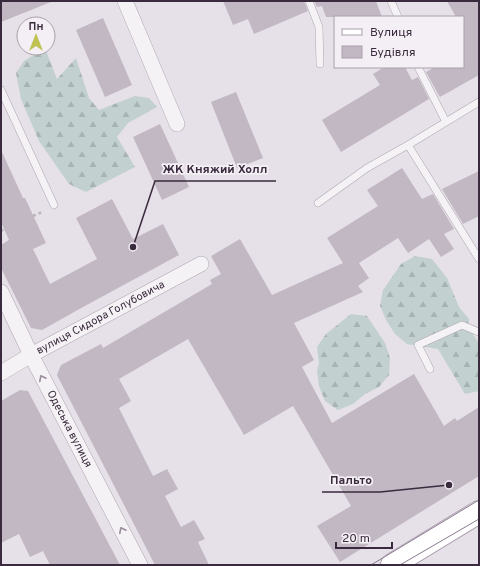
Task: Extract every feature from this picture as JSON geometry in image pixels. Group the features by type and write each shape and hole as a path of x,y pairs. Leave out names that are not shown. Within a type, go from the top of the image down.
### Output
{"main road":[{"path":"392,565 479,512"}],"street":[{"path":"124,1 177,124"},
{"name":"вулиця Сидора Голубовича","path":"1,373 31,355 201,264"},
{"name":"Одеська вулиця","path":"1,292 31,355 140,565"}],"lane":[{"path":"309,1 319,27 320,64"},
{"path":"391,1 398,16"},
{"path":"419,68 446,122"},
{"path":"1,90 54,205"},
{"path":"318,203 367,168 479,102"},
{"path":"408,145 479,259"},
{"path":"430,369 418,345 462,325 479,332"}],"green space":[{"path":"32,56 48,56 57,79 76,58 89,98 99,110 135,96 149,98 157,107 128,123 117,137 135,167 86,192 69,184 39,141 21,99 16,73 24,61"},
{"path":"415,256 432,259 447,278 459,307 469,319 469,328 479,343 479,391 465,394 438,349 407,344 395,334 386,320 380,306 383,290 401,264"},
{"path":"351,314 367,316 385,343 390,358 389,375 379,387 365,394 353,404 338,410 325,401 319,386 317,371 319,363 317,347 326,334"}],"building":[{"path":"1,1 51,2 16,16 1,22"},
{"path":"223,1 304,1 308,11 254,34 248,19 233,25"},
{"path":"314,1 376,1 382,16 326,17 322,6 317,7"},
{"path":"447,1 479,1 479,75 440,97 426,72 433,68 464,68 464,16 455,16"},
{"path":"103,18 132,85 105,97 76,30"},
{"path":"382,68 406,68 412,80 418,77 429,99 341,152 322,120 380,85 373,74"},
{"path":"236,92 263,158 237,168 211,102"},
{"path":"160,124 189,187 162,200 133,137"},
{"path":"1,150 46,243 33,249 50,284 97,259 76,218 112,199 133,239 163,224 179,255 42,330 31,328 1,268 1,245 9,240 1,222"},
{"path":"402,168 422,199 433,194 454,229 444,234 454,249 441,257 429,239 408,253 398,238 359,263 369,278 358,286 363,292 294,323 314,360 302,367 332,423 414,374 444,426 455,418 457,421 479,407 479,476 340,562 317,526 351,506 293,406 244,435 188,339 119,379 131,401 119,408 153,476 167,469 178,489 165,496 181,527 194,520 205,539 198,542 209,565 155,565 57,375 61,365 101,344 103,348 212,284 210,280 221,274 211,256 240,239 272,295 343,263 327,238 378,206 367,190"},
{"path":"479,171 479,216 463,224 442,189"},
{"path":"20,390 28,391 120,565 50,565 43,551 30,557 19,534 1,543 1,401"}],"tram line":[{"path":"371,565 479,500"},
{"path":"400,565 479,519"}],"place":[{"name":"ЖК Княжий Холл","path":"133,247"},
{"name":"Пальто","path":"449,485"}]}
